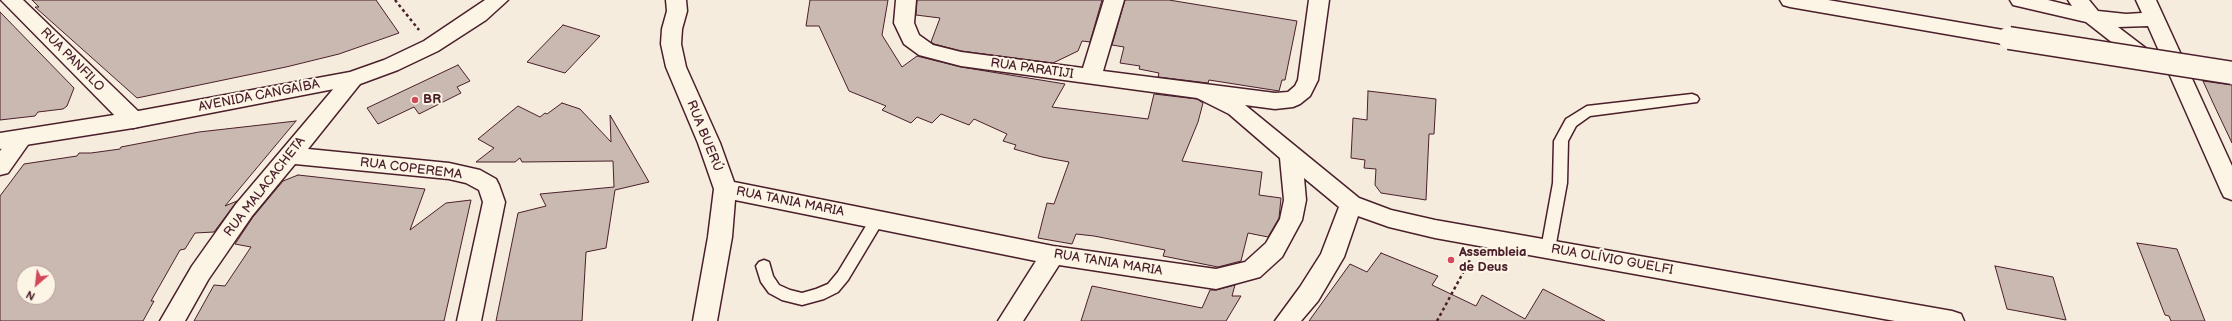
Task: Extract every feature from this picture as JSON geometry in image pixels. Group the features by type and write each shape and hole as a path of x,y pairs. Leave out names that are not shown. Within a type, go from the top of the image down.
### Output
{"street":[{"name":"RUA PANFILO","path":"11,0 133,120"},
{"name":"AVENIDA CANGAÍBA","path":"10,140 133,120 353,79 391,65 431,46 479,15 498,0"},
{"name":"RUA BUERÚ","path":"676,0 677,11 672,29 671,44 676,67 709,143 725,189 720,237 705,321"},
{"name":"RUA PARATIJI","path":"906,0 904,24 911,39 926,50 961,59 1275,101 1293,99 1303,91 1308,80 1319,0"},
{"path":"1091,76 1114,0"},
{"path":"1790,0 2010,38 2232,73"},
{"path":"2020,0 2092,17 2126,21 2154,19"},
{"path":"2078,0 2092,17 2187,91"},
{"path":"2146,0 2232,191"},
{"name":"RUA MALACACHETA","path":"172,321 200,274 244,210 353,79"},
{"path":"1199,90 1236,109 1290,154"},
{"path":"0,167 10,140"},
{"name":"RUA TANIA MARIA","path":"725,189 1053,255 1216,279 1252,270 1274,250 1292,220 1295,200 1290,154"},
{"name":"RUA OLÍVIO GUELFI","path":"1290,154 1351,204 1389,218 1482,237 1952,321"},
{"name":"RUA COPEREMA","path":"290,155 449,171 472,176 488,185 494,202 469,321"},
{"path":"1287,321 1308,294 1332,257 1351,204"},
{"path":"1010,321 1053,255"}],"lane":[{"path":"1548,249 1560,183 1561,141 1570,123 1587,111 1692,98"},
{"path":"764,266 766,278 774,289 787,296 802,299 819,295 833,288 843,276 877,220"}],"path":[{"path":"395,0 431,46"},
{"path":"1438,321 1482,237"}],"building":[{"path":"32,0 376,0 399,33 339,54 286,67 137,98 35,7 39,7"},
{"path":"810,0 888,0 882,35 902,67 917,56 961,67 1065,84 1052,107 1148,119 1154,94 1197,99 1203,103 1198,122 1182,161 1262,172 1259,195 1281,198 1279,218 1268,237 1248,233 1241,261 1218,267 1163,256 1165,250 1094,236 1076,234 1072,244 1038,238 1047,203 1054,204 1069,162 1042,157 1014,149 1016,145 1003,141 1007,134 974,119 969,125 941,114 932,123 917,117 911,123 882,110 886,106 849,91 819,26 806,26"},
{"path":"917,0 1102,0 1090,42 1082,41 1078,51 1053,63 961,51 934,44 931,42 940,18 916,15"},
{"path":"1125,0 1169,0 1297,21 1285,80 1282,80 1279,91 1209,80 1208,83 1158,77 1159,73 1139,69 1140,66 1120,63 1124,47 1112,45"},
{"path":"0,12 74,88 67,106 63,109 38,112 35,116 0,120"},
{"path":"563,25 600,36 565,73 527,62"},
{"name":"BR","path":"458,65 470,81 457,87 461,93 419,114 414,107 378,124 367,108"},
{"path":"2203,81 2232,85 2232,143 2214,105"},
{"path":"1368,91 1436,99 1434,134 1429,134 1426,200 1381,193 1375,185 1376,169 1364,168 1365,160 1351,158 1353,118 1367,120"},
{"path":"562,103 580,109 611,142 610,115 649,182 615,190 606,248 586,252 582,321 496,321 518,213 546,206 540,194 614,187 613,161 522,162 520,158 515,162 476,162 494,148 478,139 518,106 540,117 545,113 547,114"},
{"path":"296,121 225,206 237,201 214,232 195,233 185,249 180,250 151,301 154,301 143,321 0,321 0,196 24,164 77,156 79,153 120,149 121,147 199,132"},
{"path":"298,175 425,189 410,230 446,203 471,200 444,321 194,321 214,285 225,286 251,247 235,244 253,217 283,181"},
{"path":"2137,243 2177,249 2205,321 2171,321 2169,316 2165,315"},
{"path":"1381,253 1438,276 1432,285 1476,306 1482,295 1525,319 1543,289 1605,321 1309,321 1350,264 1367,272"},
{"path":"1995,266 2053,277 2066,320 2007,309"},
{"path":"1235,285 1232,296 1241,296 1226,321 1081,321 1092,286 1202,308 1210,290"}],"place":[{"name":"BR","path":"415,100"},
{"name":"Assembleia de Deus","path":"1451,260"}]}
